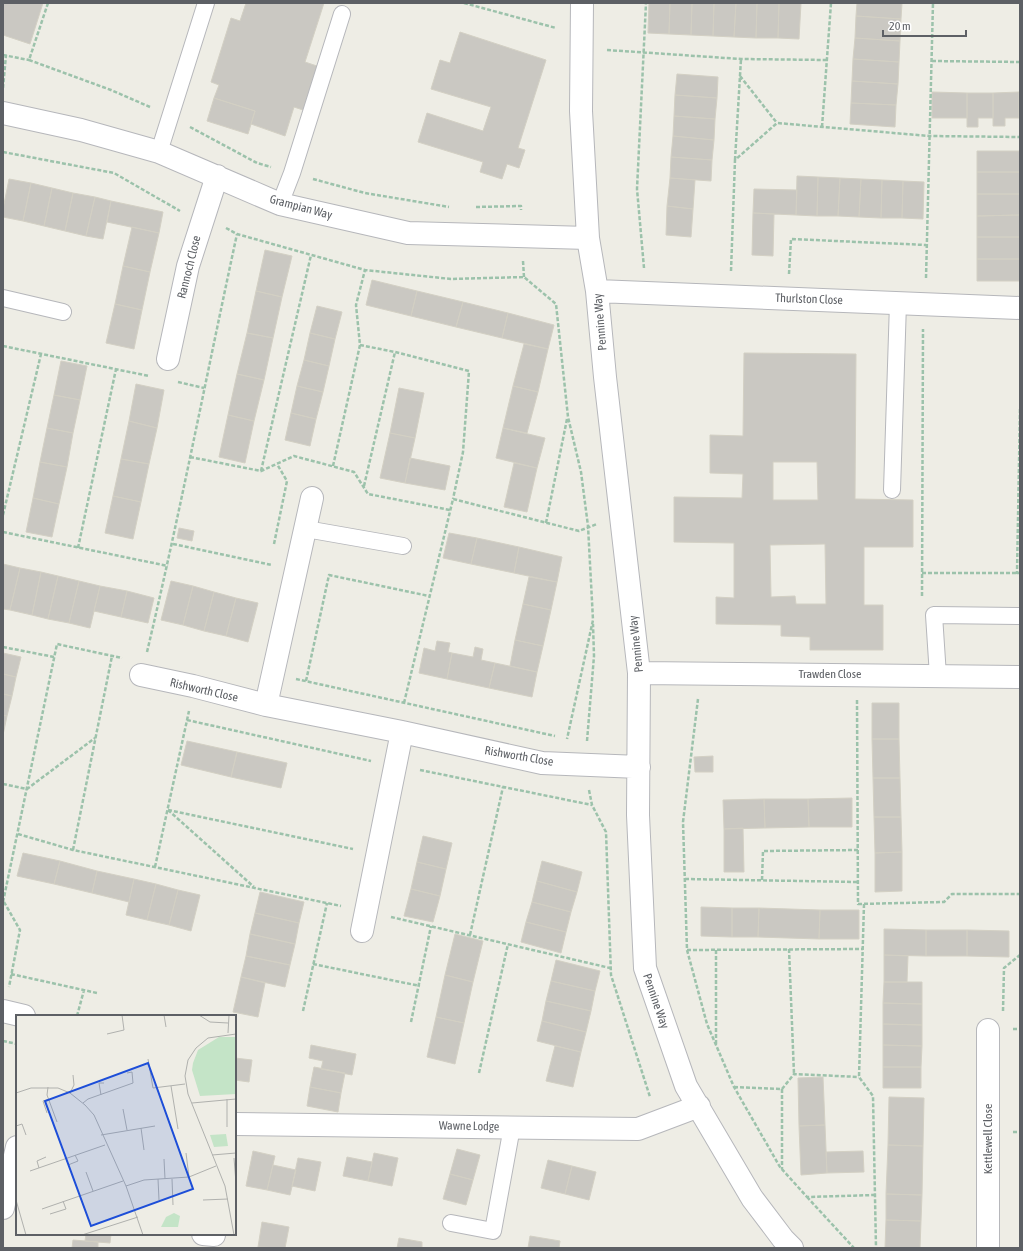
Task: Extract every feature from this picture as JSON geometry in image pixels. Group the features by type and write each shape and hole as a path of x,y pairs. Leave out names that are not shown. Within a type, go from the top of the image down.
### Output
{"street":[{"name":"Pennine Way","path":"582,3 581,111 588,238 597,291 605,377 639,673 638,815 644,968 686,1086 752,1198 782,1245"},
{"name":"Grampian Way","path":"3,113 81,130 158,152 280,204 408,234 588,238"},
{"name":"Rannoch Close","path":"168,359 188,266 217,176"},
{"name":"Thurlston Close","path":"597,291 1020,308"},
{"path":"266,705 312,498"},
{"name":"Rishworth Close","path":"143,669 193,686 266,705 402,732 542,763 639,767"},
{"name":"Trawden Close","path":"639,673 1020,677"},
{"path":"364,921 402,732"},
{"path":"3,1011 20,1015"},
{"name":"Kettlewell Close","path":"988,1030 988,1248"},
{"name":"Wawne Lodge","path":"236,1124 638,1129 699,1106"},
{"path":"3,1208 16,1151"}],"lane":[{"path":"158,152 206,3"},
{"path":"280,204 292,173 342,14"},
{"path":"3,298 63,312"},
{"path":"892,490 898,303"},
{"path":"306,529 403,546"},
{"path":"938,676 934,615 1020,616"},
{"path":"451,1223 493,1232 512,1127"}],"path":[{"path":"29,60 48,3"},
{"path":"464,3 582,42 644,52 740,59 827,60"},
{"path":"646,3 637,189 646,293"},
{"path":"822,127 831,3"},
{"path":"922,597 923,304 933,3"},
{"path":"3,94 5,55 29,60 111,90 170,116 257,163 365,193 455,208"},
{"path":"737,271 730,271 740,59"},
{"path":"932,61 1020,62"},
{"path":"740,76 777,123"},
{"path":"735,160 777,123 929,136 1020,137"},
{"path":"3,152 114,174 183,212 237,234 310,255 365,270 451,279 524,277 556,304 568,417 581,472 588,526 594,656 586,744 580,742"},
{"path":"470,208 520,206"},
{"path":"3,989 8,990 20,930 4,902 57,644 112,656 143,669 173,544 237,234"},
{"path":"781,274 789,275 791,239 926,246"},
{"path":"261,472 310,255"},
{"path":"333,466 360,345 356,305 365,270"},
{"path":"360,345 395,352 469,371 463,452 404,703"},
{"path":"3,346 150,376"},
{"path":"364,486 395,352"},
{"path":"3,515 41,354"},
{"path":"78,548 116,369"},
{"path":"171,381 204,388"},
{"path":"922,573 1019,573 1020,409"},
{"path":"546,522 568,417"},
{"path":"272,549 287,481 277,464"},
{"path":"3,495 8,496"},
{"path":"453,499 579,531 588,526 622,518"},
{"path":"3,532 168,566"},
{"path":"173,544 269,564"},
{"path":"268,572 271,557"},
{"path":"306,681 330,575 429,596"},
{"path":"567,739 593,620"},
{"path":"3,647 54,657"},
{"path":"73,850 112,656"},
{"path":"272,674 574,740"},
{"path":"705,674 705,689 699,695 683,822 687,950 707,1024 734,1087 782,1170 854,1248"},
{"path":"857,675 858,904 944,902 952,894 1020,894"},
{"path":"155,867 193,686"},
{"path":"27,790 96,738"},
{"path":"586,765 592,805 606,832 611,976 658,1121"},
{"path":"3,784 27,790"},
{"path":"470,935 503,787"},
{"path":"168,810 377,854"},
{"path":"168,810 255,888"},
{"path":"18,834 73,850 327,903 364,921 431,926 611,968"},
{"path":"762,880 763,851 858,850"},
{"path":"685,879 858,882"},
{"path":"303,1011 327,903"},
{"path":"864,904 859,1077 873,1096 876,1248"},
{"path":"411,1022 420,986 431,926"},
{"path":"479,1073 508,944"},
{"path":"782,1170 782,1088 794,1074 789,949"},
{"path":"687,950 863,949"},
{"path":"716,950 716,1044"},
{"path":"1003,1013 1004,968 1020,955"},
{"path":"313,964 420,986"},
{"path":"11,974 97,993"},
{"path":"77,1015 84,990"},
{"path":"3,1041 16,1044"},
{"path":"794,1074 859,1077"},
{"path":"734,1087 782,1088"},
{"path":"807,1197 875,1195"}],"building":[{"path":"3,3 43,3 30,44 3,35"},
{"path":"246,3 324,3 305,62 317,66 303,110 294,107 285,136 251,124 255,111 214,98 219,85 211,82 231,18 240,21"},
{"path":"649,3 670,3 669,34 648,33"},
{"path":"670,3 692,3 691,35 669,34"},
{"path":"692,3 714,3 713,36 691,35"},
{"path":"714,3 736,3 734,37 713,36"},
{"path":"736,3 757,3 756,38 734,37"},
{"path":"757,3 779,3 778,38 756,38"},
{"path":"779,3 801,3 799,39 778,38"},
{"path":"857,3 902,3 901,19 856,16"},
{"path":"856,16 901,19 900,41 855,38"},
{"path":"460,32 546,60 518,148 525,150 519,168 507,164 502,179 480,172 483,162 418,142 427,113 483,131 491,107 431,89 440,60 450,63"},
{"path":"855,38 900,41 899,62 853,59"},
{"path":"853,59 899,62 898,84 852,81"},
{"path":"677,74 718,77 717,98 675,95"},
{"path":"852,81 898,84 896,105 851,103"},
{"path":"932,92 967,93 967,118 932,118"},
{"path":"1019,92 1019,118 1005,118 1005,126 993,126 993,93"},
{"path":"1020,92 1020,118 1019,118"},
{"path":"967,93 993,93 993,118 978,118 978,127 967,127"},
{"path":"675,95 717,98 715,119 674,116"},
{"path":"214,98 255,111 248,134 207,121"},
{"path":"851,103 896,105 895,127 850,124"},
{"path":"674,116 715,119 714,140 673,136"},
{"path":"673,136 714,140 712,160 671,157"},
{"path":"977,151 1020,151 1020,172 977,172"},
{"path":"671,157 712,160 711,181 670,178"},
{"path":"977,172 1020,172 1020,194 977,194"},
{"path":"797,176 818,177 817,216 796,215"},
{"path":"818,177 840,178 838,216 817,216"},
{"path":"670,178 695,180 693,209 667,206"},
{"path":"840,178 861,179 859,217 838,216"},
{"path":"9,179 31,183 23,221 3,217 3,209"},
{"path":"861,179 882,180 881,218 859,217"},
{"path":"882,180 903,181 902,218 881,218"},
{"path":"903,181 924,182 923,219 902,218"},
{"path":"31,183 52,188 44,226 23,221"},
{"path":"52,188 73,193 65,231 44,226"},
{"path":"754,189 797,190 796,215 753,213"},
{"path":"73,193 95,197 86,236 65,231"},
{"path":"977,194 1020,194 1020,215 977,216"},
{"path":"95,197 111,201 103,239 86,236"},
{"path":"111,201 163,212 159,233 107,222"},
{"path":"667,206 693,209 691,237 666,235"},
{"path":"753,213 774,214 773,256 752,255"},
{"path":"1020,215 1020,237 977,237 977,216"},
{"path":"132,227 159,233 150,272 123,266"},
{"path":"977,237 1020,237 1020,259 977,259"},
{"path":"265,250 292,256 282,297 256,291"},
{"path":"977,259 1020,259 1020,281 977,281"},
{"path":"123,266 150,272 142,310 115,304"},
{"path":"372,280 417,291 411,316 366,305"},
{"path":"256,291 282,297 273,338 247,333"},
{"path":"417,291 463,302 456,327 411,316"},
{"path":"463,302 508,313 502,338 456,327"},
{"path":"115,304 142,310 134,349 106,343"},
{"path":"317,306 342,312 335,339 310,333"},
{"path":"508,313 554,325 548,349 502,338"},
{"path":"247,333 273,338 264,380 237,374"},
{"path":"310,333 335,339 329,366 304,360"},
{"path":"524,344 548,349 538,392 513,386"},
{"path":"744,353 856,354 855,499 913,500 913,547 864,547 864,605 883,605 883,650 810,650 810,637 781,636 781,625 716,624 716,597 734,598 734,543 674,542 674,497 742,498 743,474 710,473 710,435 743,436","holes":["773,462 817,462 818,500 773,500","825,544 826,604 796,604 795,596 771,597 770,545"]},
{"path":"304,360 329,366 323,392 297,386"},
{"path":"61,361 87,366 80,400 54,395"},
{"path":"237,374 264,380 254,421 228,415"},
{"path":"136,384 164,390 157,428 129,421"},
{"path":"297,386 323,392 316,419 291,413"},
{"path":"513,386 538,392 527,433 503,428"},
{"path":"399,388 424,393 415,438 390,433"},
{"path":"54,395 80,400 73,433 47,428"},
{"path":"291,413 316,419 310,446 285,440"},
{"path":"228,415 254,421 245,463 219,457"},
{"path":"129,421 157,428 149,464 121,459"},
{"path":"47,428 73,433 67,467 40,462"},
{"path":"503,428 545,438 537,468 496,458"},
{"path":"390,433 415,438 405,483 380,478"},
{"path":"410,458 450,466 445,490 405,483"},
{"path":"121,459 149,464 141,502 113,496"},
{"path":"40,462 67,467 59,504 33,498"},
{"path":"514,463 537,468 527,512 504,507"},
{"path":"113,496 141,502 133,539 105,533"},
{"path":"33,498 59,504 52,537 26,532"},
{"path":"179,528 194,531 192,541 177,538"},
{"path":"449,533 477,538 471,564 443,558"},
{"path":"477,538 519,547 514,573 471,564"},
{"path":"519,547 562,557 557,582 514,573"},
{"path":"3,564 20,568 10,610 3,609"},
{"path":"20,568 41,572 32,615 10,610"},
{"path":"41,572 58,576 48,619 32,615"},
{"path":"58,576 79,581 69,623 48,619"},
{"path":"529,577 557,582 551,610 523,604"},
{"path":"79,581 100,586 90,628 69,623"},
{"path":"171,581 193,586 183,625 161,620"},
{"path":"100,586 127,591 121,617 94,611"},
{"path":"193,586 214,592 204,631 183,625"},
{"path":"127,591 154,598 148,623 121,617"},
{"path":"214,592 236,598 226,636 204,631"},
{"path":"236,598 258,603 248,642 226,636"},
{"path":"523,604 551,610 543,646 515,640"},
{"path":"515,640 543,646 537,672 510,666"},
{"path":"437,641 450,643 448,652 452,653 447,679 419,673 424,648 435,651"},
{"path":"475,647 483,649 481,660 495,663 489,688 447,679 452,653 473,657"},
{"path":"3,653 21,657 16,677 3,674"},
{"path":"495,663 537,672 532,697 489,688"},
{"path":"3,674 16,677 12,696 3,694"},
{"path":"3,694 12,696 7,716 3,715"},
{"path":"872,703 899,703 899,739 872,739"},
{"path":"3,715 7,716 3,735"},
{"path":"872,739 899,739 900,778 873,778"},
{"path":"187,741 237,752 231,777 181,765"},
{"path":"237,752 287,763 281,788 231,777"},
{"path":"713,756 713,772 695,772 694,757"},
{"path":"873,778 900,778 901,817 874,817"},
{"path":"852,798 852,827 809,827 808,799"},
{"path":"764,799 808,799 809,827 765,828"},
{"path":"764,799 765,828 724,829 723,800"},
{"path":"874,817 901,817 902,852 875,853"},
{"path":"743,828 744,872 724,872 724,829"},
{"path":"423,836 452,843 446,869 417,862"},
{"path":"902,852 902,891 875,892 875,853"},
{"path":"23,853 60,861 54,884 17,876"},
{"path":"60,861 97,871 92,893 54,884"},
{"path":"542,861 582,872 577,892 537,881"},
{"path":"417,862 446,869 440,896 411,889"},
{"path":"97,871 134,879 129,902 92,893"},
{"path":"134,879 156,884 147,920 126,915"},
{"path":"537,881 577,892 571,912 532,902"},
{"path":"156,884 178,890 169,925 147,920"},
{"path":"411,889 440,896 433,922 404,916"},
{"path":"178,890 200,895 191,931 169,925"},
{"path":"260,892 304,902 299,923 255,913"},
{"path":"532,902 571,912 566,932 526,922"},
{"path":"701,907 732,908 732,937 701,936"},
{"path":"732,908 759,908 758,937 732,937"},
{"path":"759,908 820,910 819,939 758,937"},
{"path":"820,910 859,910 859,939 819,939"},
{"path":"255,913 299,923 295,944 250,934"},
{"path":"526,922 566,932 561,953 521,942"},
{"path":"884,929 926,930 926,956 884,955"},
{"path":"926,930 967,930 967,956 926,956"},
{"path":"967,930 1009,931 1009,957 967,956"},
{"path":"250,934 295,944 290,965 246,956"},
{"path":"455,934 483,941 473,982 445,975"},
{"path":"884,955 908,956 907,982 884,982"},
{"path":"246,956 290,965 285,987 241,977"},
{"path":"556,960 600,971 595,991 551,981"},
{"path":"445,975 473,982 464,1023 436,1017"},
{"path":"241,977 265,983 258,1017 233,1012"},
{"path":"551,981 595,991 591,1011 546,1001"},
{"path":"884,982 922,982 922,1004 883,1003"},
{"path":"546,1001 591,1011 586,1032 542,1021"},
{"path":"883,1003 922,1004 922,1025 883,1024"},
{"path":"436,1017 464,1023 455,1064 427,1057"},
{"path":"542,1021 586,1032 581,1052 537,1041"},
{"path":"883,1024 922,1025 922,1046 883,1045"},
{"path":"311,1045 356,1054 352,1075 321,1069 323,1061 309,1058"},
{"path":"883,1045 922,1046 921,1067 883,1067"},
{"path":"555,1046 581,1052 573,1087 546,1081"},
{"path":"236,1058 252,1060 249,1082 236,1080"},
{"path":"314,1067 345,1073 341,1093 310,1087"},
{"path":"883,1067 921,1067 921,1088 883,1088"},
{"path":"823,1077 825,1125 799,1126 798,1078"},
{"path":"310,1087 341,1093 338,1112 307,1106"},
{"path":"889,1097 924,1098 923,1146 888,1145"},
{"path":"825,1125 827,1173 801,1175 799,1126"},
{"path":"888,1145 923,1146 922,1195 886,1194"},
{"path":"457,1149 480,1155 473,1180 450,1174"},
{"path":"253,1151 275,1156 267,1190 246,1186"},
{"path":"863,1151 864,1172 827,1173 826,1152"},
{"path":"374,1153 398,1158 392,1186 368,1181"},
{"path":"347,1157 372,1162 368,1181 343,1176"},
{"path":"298,1158 321,1162 315,1191 292,1186"},
{"path":"548,1160 572,1166 565,1194 541,1188"},
{"path":"273,1165 296,1170 290,1195 267,1190"},
{"path":"572,1166 596,1172 589,1200 565,1194"},
{"path":"450,1174 473,1180 466,1205 443,1199"},
{"path":"886,1194 922,1195 921,1221 886,1220"},
{"path":"886,1220 921,1221 920,1248 885,1248"},
{"path":"262,1222 289,1227 285,1248 258,1247"},
{"path":"86,1235 111,1235 110,1243 85,1241"},
{"path":"530,1236 560,1241 559,1248 528,1248"},
{"path":"399,1238 422,1242 422,1248 397,1248"},
{"path":"73,1240 98,1242 98,1248 72,1248"}]}
